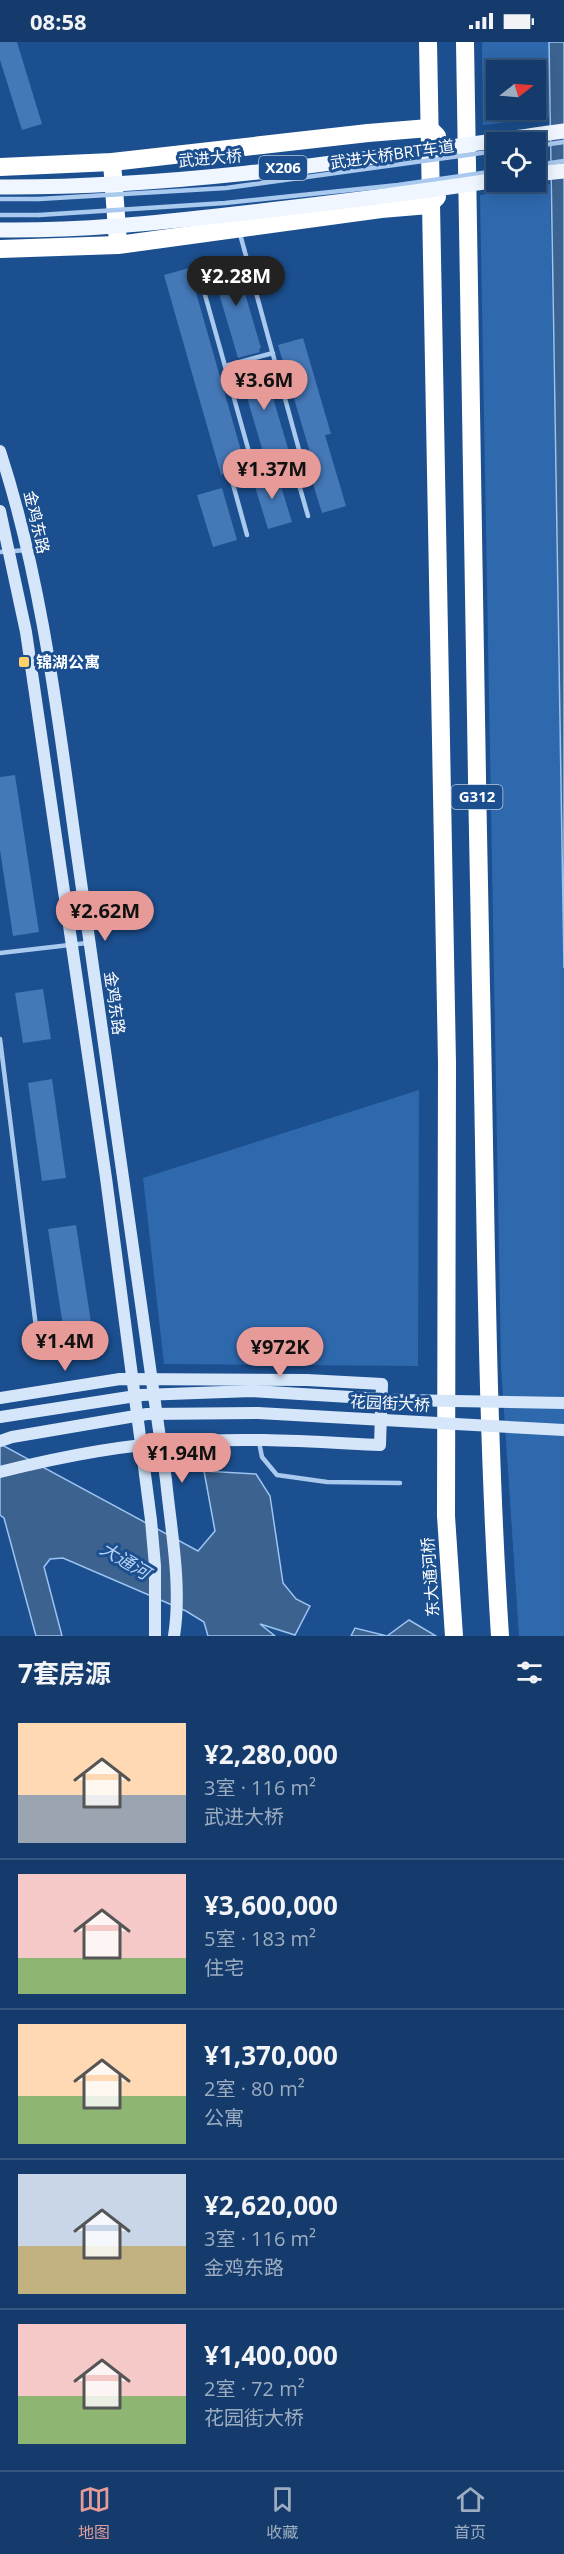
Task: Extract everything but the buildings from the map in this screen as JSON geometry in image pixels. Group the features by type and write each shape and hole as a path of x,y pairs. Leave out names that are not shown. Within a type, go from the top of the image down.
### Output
{"highway":[{"name":"G312","path":"428,42 429,205"},
{"name":"G312","path":"465,42 495,1551 500,1636"},
{"path":"0,167 112,162 356,134 429,128 466,166 429,205 381,209 118,245 0,249"},
{"path":"112,162 118,245"},
{"name":"东大通河桥","path":"429,205 447,1063 446,1516 454,1636"}],"main road":[{"name":"武进大桥","path":"0,187 39,188 217,176 564,131"},
{"path":"546,173 564,171"},
{"path":"0,230 41,231 137,226 399,196 486,182"}],"street":[{"name":"金鸡东路","path":"0,451 17,503 43,623 90,942 161,1443 171,1528 177,1618 174,1636"},
{"name":"金鸡东路","path":"0,511 5,552 27,632 133,1379 151,1520 155,1636"},
{"path":"0,1398 78,1385 151,1378 307,1380 382,1384 380,1445 259,1440 161,1443 62,1456 0,1472"},
{"name":"花园街大桥","path":"0,1417 142,1395 252,1391 399,1400 564,1402"},
{"name":"花园街大桥","path":"0,1442 32,1434 158,1414 258,1413 564,1430"}],"lane":[{"path":"546,145 564,142"},
{"name":"武进大桥BRT车道","path":"0,199 39,199 226,188 486,152"},
{"path":"546,164 564,161"},
{"name":"武进大桥BRT车道","path":"0,215 39,215 225,203 486,172"},
{"path":"239,228 301,457 231,477 248,535"},
{"path":"198,270 254,470"},
{"path":"225,366 273,353"},
{"path":"292,460 308,516"},
{"path":"5,552 27,550"},
{"path":"0,953 90,942"},
{"path":"0,1039 36,1328"},
{"path":"259,1440 262,1457 277,1475 327,1482 400,1483"}],"shaded area":[{"path":"482,42 549,42 549,117 546,117 546,60 486,60 486,120 524,120 483,125"},
{"path":"550,184 564,968 564,1636 519,1636 501,1366 480,195 499,192 546,192 546,185"},
{"path":"419,1090 418,1366 164,1364 143,1178"}],"water":[{"path":"549,42 564,42 564,968"},
{"name":"大通河","path":"0,1444 198,1551 215,1531 204,1471 256,1474 270,1496 283,1583 296,1599 310,1606 295,1635 260,1624 275,1636 208,1636 204,1622 186,1611 63,1558 50,1559 44,1567 62,1636 36,1636 4,1518 0,1515"},
{"path":"409,1620 436,1636 387,1636"},
{"path":"355,1628 387,1636 351,1636"}],"place":[{"name":"锦湖公寓","path":"24,662"}]}
